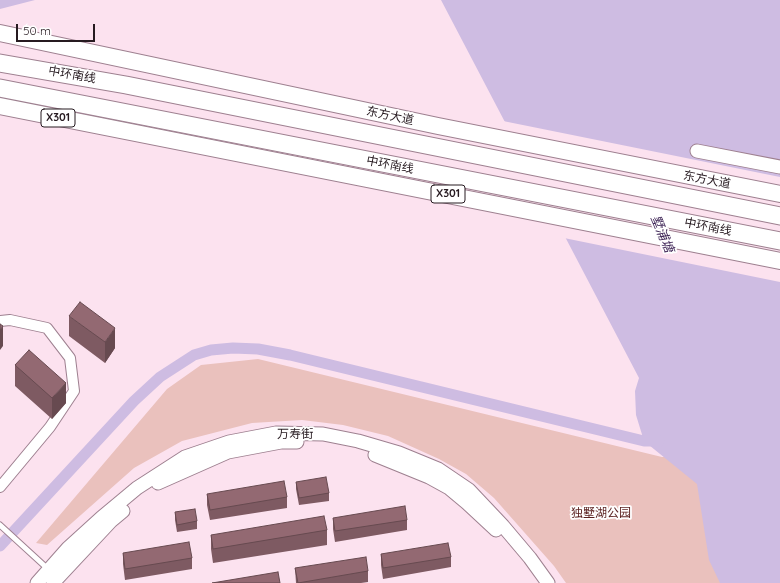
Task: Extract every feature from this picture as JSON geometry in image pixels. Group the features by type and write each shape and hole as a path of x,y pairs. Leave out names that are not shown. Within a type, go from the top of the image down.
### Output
{"highway":[{"name":"中环南线","path":"0,63 126,85 780,216"},
{"name":"中环南线","path":"0,88 780,241"}],"main road":[{"name":"东方大道","path":"0,33 438,126 780,194"},
{"name":"X301","path":"0,106 780,261"}],"street":[{"path":"697,150 780,167"},
{"path":"0,321 10,320 47,328 70,358 74,391 50,427 0,487"},
{"name":"万寿街","path":"37,583 68,548 101,518 137,488 185,457 229,442 276,433 323,434 358,441 399,453 438,469 469,490 504,526 548,583"},
{"name":"万寿街","path":"53,583 111,521 154,485 228,452 281,442 324,441 357,449 394,461 430,477 449,488 497,531 538,583"}],"lane":[{"path":"1,526 49,569"}],"green space":[{"name":"独墅湖公园","path":"258,359 662,457 696,457 767,583 566,583 554,566 494,498 466,474 439,459 388,436 343,425 302,420 252,423 182,441 134,468 47,545 36,543 167,389 201,365"}],"water":[{"path":"0,0 35,0 0,9"},
{"name":"墅浦塘","path":"441,0 780,0 780,583 720,583 709,560 697,484 644,441 636,415 635,391 639,378"}],"pier":[{"path":"503,121 780,177 780,282 564,238"}],"building":[{"path":"80,302 115,328 105,342 69,316"},
{"path":"29,350 66,383 52,398 15,365"},
{"path":"326,477 329,493 299,498 296,482"},
{"path":"284,481 287,497 210,510 207,494"},
{"path":"405,506 407,520 335,531 333,518"},
{"path":"195,509 197,521 177,525 175,512"},
{"path":"324,516 327,530 213,549 211,535"},
{"path":"189,542 192,558 125,569 123,553"},
{"path":"448,543 451,557 383,568 381,554"},
{"path":"366,557 368,571 298,583 295,568"},
{"path":"278,572 280,583 212,583"}],"waterway":[{"path":"0,546 134,401 160,377 194,355 211,350 233,348 258,349 290,355 644,441 659,441"}]}
